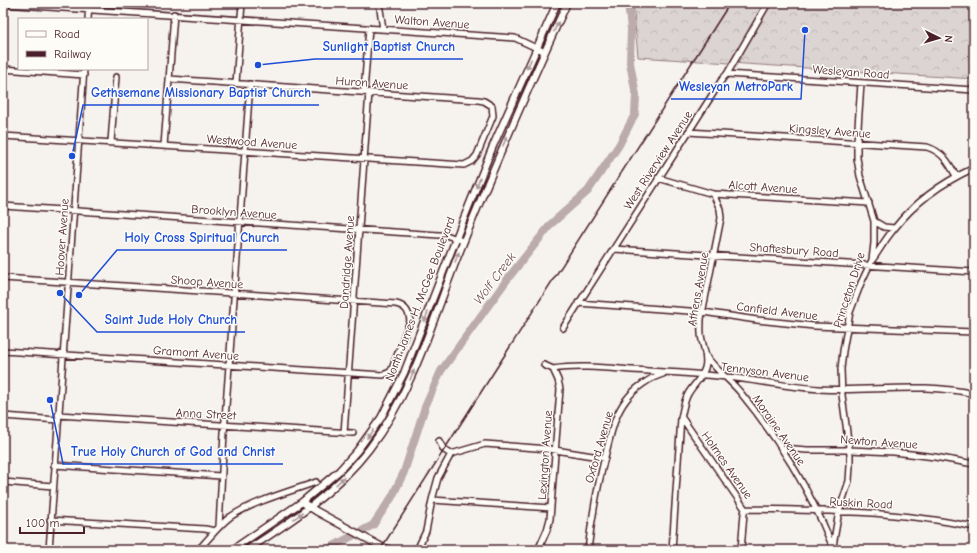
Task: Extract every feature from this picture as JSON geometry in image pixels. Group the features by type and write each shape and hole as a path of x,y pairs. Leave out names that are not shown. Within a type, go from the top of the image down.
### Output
{"main road":[{"name":"North James H. McGee Boulevard","path":"232,550 302,502 346,464 382,418 404,373 496,140 557,3"},
{"name":"North James H. McGee Boulevard","path":"247,550 311,507 341,480 356,465 392,417 413,371 463,242 521,104 567,3"},
{"path":"302,502 328,518 390,550"}],"street":[{"path":"88,18 89,3"},
{"path":"236,83 242,3"},
{"path":"379,3 383,29"},
{"name":"West Riverview Avenue","path":"563,328 658,178 727,74 768,3"},
{"name":"Walton Avenue","path":"3,4 174,14 515,38 545,52"},
{"path":"164,146 174,14"},
{"name":"Dandridge Avenue","path":"344,433 364,159 369,28"},
{"path":"3,69 84,75"},
{"name":"Hoover Avenue","path":"49,550 84,70"},
{"name":"Wesleyan Road","path":"727,74 974,90"},
{"path":"111,142 116,77"},
{"name":"Huron Avenue","path":"169,79 484,101 492,106 493,114 484,137"},
{"name":"Princeton Drive","path":"833,548 839,511 849,481 850,466 842,390 842,357 847,328 855,297 871,262 874,221 859,169 857,142 861,83"},
{"path":"219,527 221,476 250,84"},
{"name":"Kingsley Avenue","path":"688,132 932,148 945,158 956,176"},
{"name":"Westwood Avenue","path":"3,136 464,165 475,158 484,137"},
{"path":"871,262 894,228 920,202 956,176 974,168"},
{"name":"Alcott Avenue","path":"658,178 713,194 869,204"},
{"name":"Athens Avenue","path":"672,550 681,418 686,399 705,368 706,356 701,333 703,312 721,218 720,209 713,194"},
{"name":"Brooklyn Avenue","path":"3,206 73,212 446,235 463,242"},
{"path":"874,221 884,227 894,228"},
{"name":"Shaftesbury Road","path":"614,249 871,262 974,272"},
{"name":"Shoop Avenue","path":"3,278 396,304 402,306 408,312 410,317 409,324 392,369 387,374"},
{"name":"Canfield Avenue","path":"578,303 703,312 783,323 847,328 974,332"},
{"name":"Gramont Avenue","path":"3,351 348,373 387,374"},
{"name":"Moraine Avenue","path":"706,356 716,369 740,392 782,448 817,510 833,548"},
{"path":"544,365 553,369"},
{"name":"Tennyson Avenue","path":"553,369 579,366 726,377 796,387 842,390 926,388 974,394"},
{"name":"Lexington Avenue","path":"538,550 547,530 551,508 560,389 553,369"},
{"name":"Oxford Avenue","path":"588,550 604,458 617,416 626,399 641,385 654,376 665,372"},
{"name":"Anna Street","path":"3,416 225,426 353,434"},
{"name":"Holmes Avenue","path":"681,418 745,509 741,550"},
{"path":"439,441 444,450 451,454"},
{"path":"417,550 426,531 438,478 451,454 485,444 555,450 604,458"},
{"name":"Newton Avenue","path":"782,448 807,450 849,450 920,455 974,464"},
{"path":"54,465 221,476"},
{"path":"3,482 53,486"},
{"path":"198,550 219,527 231,517 249,508 316,482"},
{"path":"432,500 551,508"},
{"name":"Ruskin Road","path":"745,509 817,510 906,515 974,527"},
{"path":"50,520 205,529 215,532"}],"green space":[{"path":"633,3 974,3 974,79 638,57"}],"waterway":[{"name":"Wolf Creek","path":"326,550 373,525 392,497 404,472 425,407 441,371 509,277 551,224 588,191 619,145 635,114 636,95 630,63 631,29 628,3"}],"railway":[{"path":"380,550 730,3"}],"place":[{"name":"Wesleyan MetroPark","path":"805,30"},
{"name":"Sunlight Baptist Church","path":"258,65"},
{"name":"Gethsemane Missionary Baptist Church","path":"72,156"},
{"name":"Saint Jude Holy Church","path":"60,293"},
{"name":"Holy Cross Spiritual Church","path":"79,295"},
{"name":"True Holy Church of God and Christ","path":"50,400"}]}
